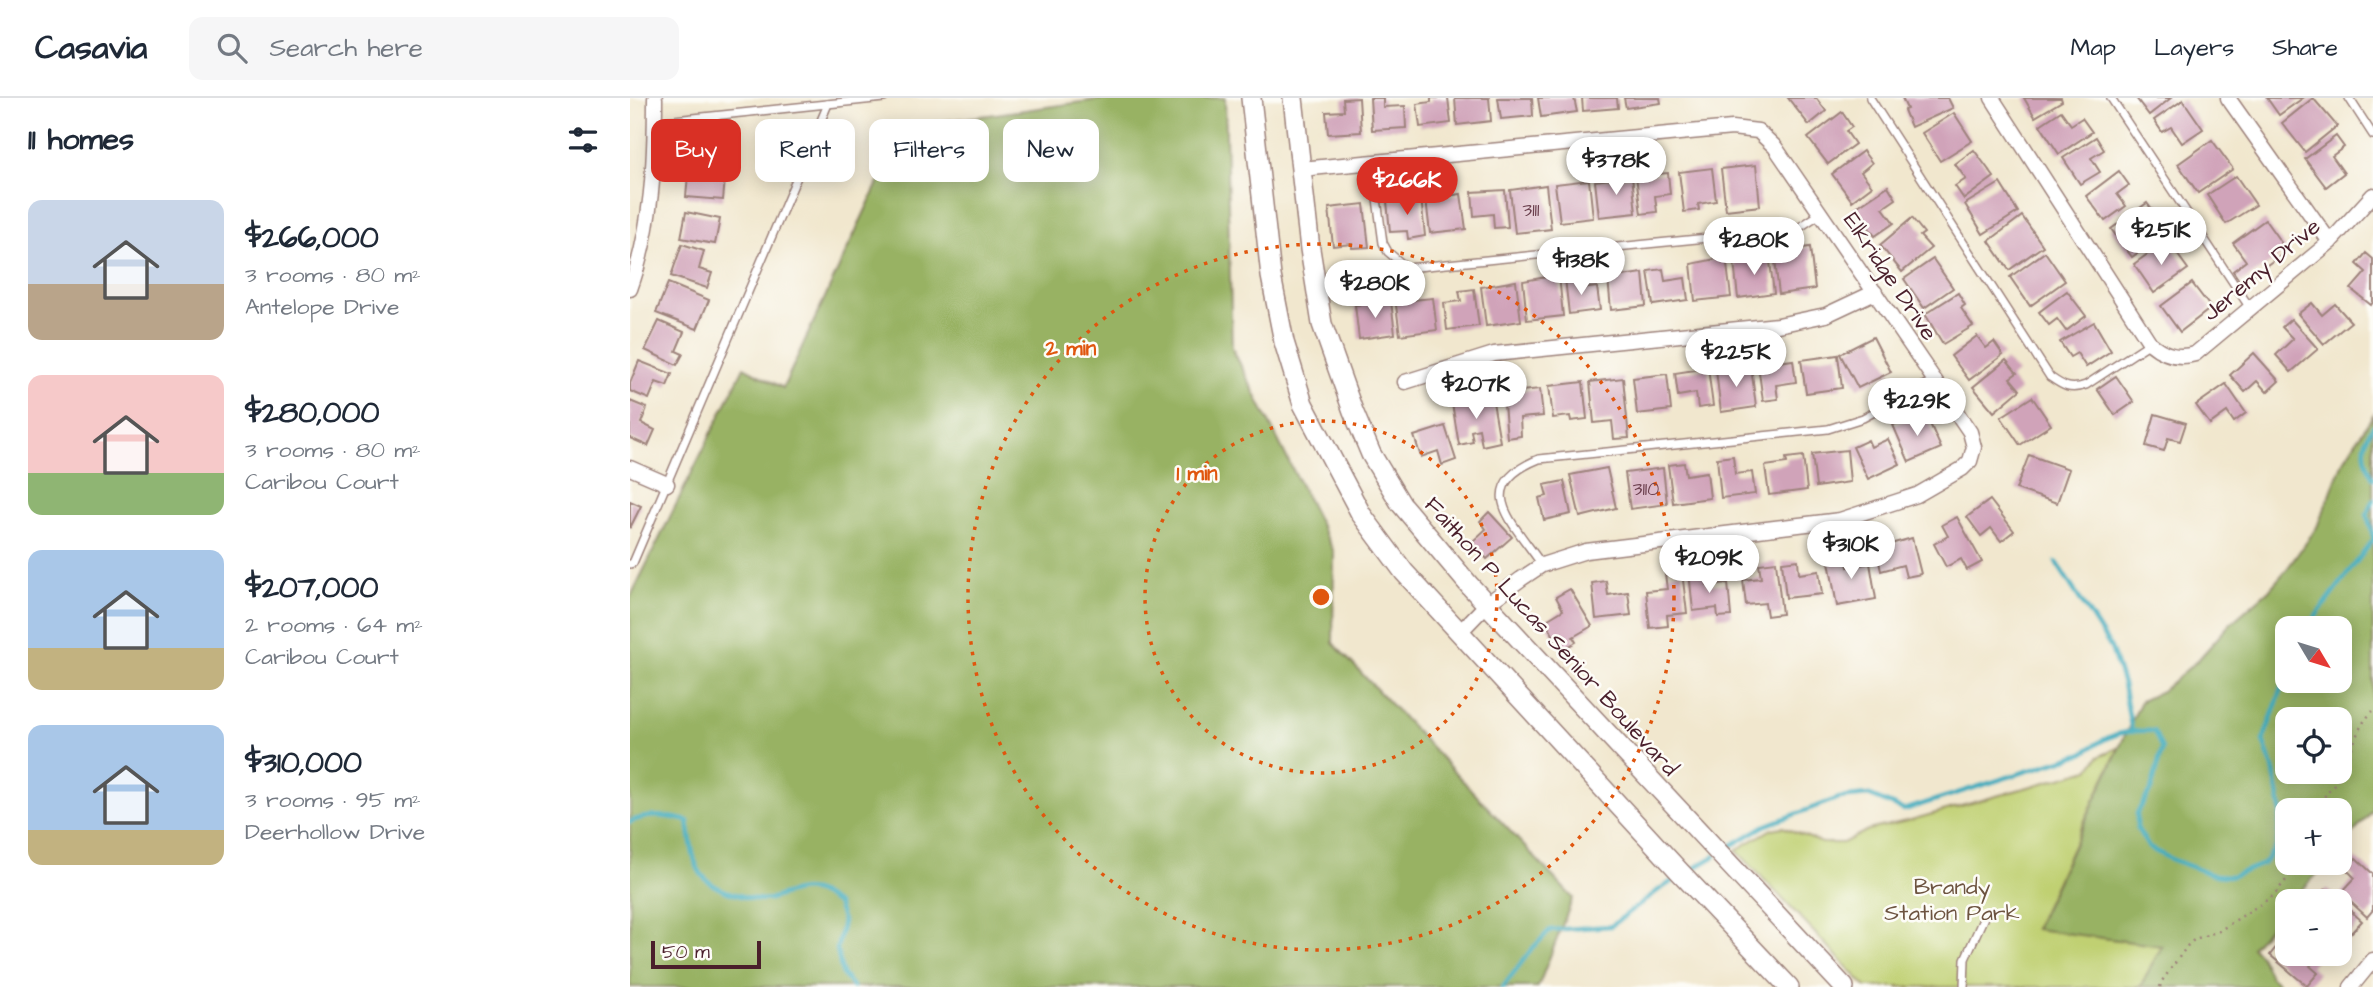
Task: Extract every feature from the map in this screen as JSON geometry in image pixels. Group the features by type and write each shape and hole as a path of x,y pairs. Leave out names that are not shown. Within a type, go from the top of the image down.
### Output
{"main road":[{"path":"1251,98 1271,276 1284,341 1303,404 1361,514 1404,572 1461,631 1633,822 1790,987"},
{"name":"Faithon P Lucas Senior Boulevard","path":"1293,98 1310,249 1322,324 1371,454 1401,504 1432,544 1487,604 1844,987"}],"street":[{"path":"655,98 655,119"},
{"path":"1992,98 2150,343"},
{"path":"2228,98 2330,242"},
{"name":"Elkridge Drive","path":"1372,162 1732,128 1758,131 1775,146 1970,432 1973,453 1962,469 1917,495 1840,520 1586,551 1542,565"},
{"path":"1301,169 1372,162"},
{"path":"630,289 647,218 651,182"},
{"name":"Jeremy Drive","path":"2150,343 2167,354 2184,357 2195,354 2330,242 2373,195"},
{"path":"1405,382 1494,354 1778,325 1826,315 1875,292"},
{"path":"630,468 667,484"},
{"path":"1461,631 1487,604 1542,565"},
{"path":"2351,987 2373,960"}],"lane":[{"path":"684,119 884,98"},
{"path":"1870,98 2050,377 2064,387 2076,389 2150,343"},
{"path":"2110,98 2250,309"},
{"path":"2349,98 2373,135"},
{"path":"630,564 633,563 828,104"},
{"path":"1372,162 1383,243 1388,252 1407,268 1797,229 1821,214"},
{"path":"1542,565 1503,506 1501,492 1507,477 1521,467 1539,459 1828,429 1863,418 1934,379"},
{"path":"1964,987 1965,959 1984,917"}],"path":[{"path":"2324,798 2342,775 2363,720 2373,711"},
{"path":"2160,987 2188,945 2195,939 2219,931 2273,897 2290,875"}],"green space":[{"path":"1110,98 1225,98 1232,348 1334,552 1333,643 1573,898 1538,987 630,987 630,598 744,367 783,388 879,182 989,182 989,119 961,119"},
{"path":"2373,415 2373,811 2352,835 2352,798 2275,798 2275,875 2316,875 2303,889 2275,889 2275,921 2252,947 2260,955 2270,976 2282,987 2140,987 2162,946 2035,929 2141,701 2162,691 2198,660 2230,624 2269,590 2317,527 2343,462"},
{"name":"Brandy Station Park","path":"2119,747 2035,928 2163,946 2140,987 1866,987 1736,850 1772,829 1783,827 1822,843 1843,843 1868,830 2089,770 2098,757"}],"building":[{"path":"1359,98 1361,132 1328,134 1326,112 1344,111 1343,99"},
{"path":"1370,98 1383,98 1383,107 1405,106 1406,128 1372,130"},
{"path":"1431,98 1448,98 1451,123 1420,127 1417,104 1431,102"},
{"path":"1455,98 1489,98 1491,121 1457,125"},
{"path":"1498,98 1532,98 1533,116 1501,119"},
{"path":"1538,98 1574,98 1577,112 1541,117"},
{"path":"1582,98 1617,98 1618,108 1583,111"},
{"path":"1624,98 1660,98 1661,103 1626,108"},
{"path":"1788,98 1816,98 1826,111 1809,125"},
{"path":"1902,98 1948,98 1953,108 1911,127"},
{"path":"2024,98 2061,98 2062,101 2035,117"},
{"path":"2136,98 2171,98 2149,115"},
{"path":"2267,98 2303,98 2279,115"},
{"path":"2313,98 2337,126 2305,152 2282,123"},
{"path":"2183,100 2203,129 2182,143 2171,127 2162,132 2154,120"},
{"path":"2061,111 2071,125 2082,118 2092,132 2059,154 2040,125"},
{"path":"1842,112 1852,127 1846,131 1855,144 1828,164 1808,138"},
{"path":"1954,113 1972,141 1940,161 1922,133"},
{"path":"2336,136 2344,147 2332,156 2344,173 2326,187 2305,159"},
{"path":"2096,137 2104,150 2091,158 2100,172 2080,184 2063,158"},
{"path":"2212,140 2233,169 2198,193 2178,164"},
{"path":"1974,150 1994,177 1964,199 1955,186 1966,179 1955,164"},
{"path":"1863,151 1872,163 1861,172 1872,186 1852,201 1832,174"},
{"path":"1756,165 1760,206 1726,210 1721,169"},
{"path":"1712,168 1716,201 1698,204 1699,210 1684,212 1679,172"},
{"path":"2119,171 2129,185 2117,194 2126,206 2105,221 2086,196"},
{"path":"1668,173 1670,194 1655,196 1657,212 1641,214 1636,176"},
{"path":"1632,176 1636,213 1599,217 1595,181"},
{"path":"2236,176 2256,205 2226,224 2207,195"},
{"path":"1589,180 1593,218 1560,222 1555,184"},
{"path":"687,182 725,182 723,200 686,197"},
{"path":"2000,183 2018,212 1983,234 1965,204"},
{"path":"1546,185 1551,229 1515,233 1510,190"},
{"path":"1888,186 1896,199 1883,208 1894,223 1875,236 1855,208"},
{"path":"1505,190 1508,227 1494,228 1493,214 1474,216 1472,192"},
{"path":"1461,194 1466,229 1430,233 1426,199"},
{"path":"1421,197 1425,236 1408,239 1407,231 1390,232 1387,201"},
{"path":"2147,203 2168,231 2132,257 2111,229"},
{"path":"1364,204 1369,247 1352,248 1352,244 1333,246 1329,208"},
{"path":"686,212 720,219 715,244 681,238"},
{"path":"2022,216 2043,246 2009,270 1989,241"},
{"path":"1912,218 1924,233 1920,236 1931,248 1902,272 1880,245"},
{"path":"2265,220 2287,251 2241,283 2233,271 2246,261 2233,243"},
{"path":"2167,240 2188,269 2154,293 2134,264"},
{"path":"682,244 704,251 699,269 712,273 707,288 671,276"},
{"path":"1810,247 1815,289 1779,294 1774,252"},
{"path":"2045,252 2065,281 2030,306 2010,277"},
{"path":"2366,253 2373,259 2371,305 2351,289 2366,272 2357,264"},
{"path":"1769,254 1774,293 1738,298 1734,262"},
{"path":"1726,257 1731,297 1695,301 1691,264"},
{"path":"1933,259 1953,288 1924,308 1904,279"},
{"path":"1663,269 1665,281 1685,278 1688,300 1653,305 1648,271"},
{"path":"1643,273 1646,306 1611,310 1608,278"},
{"path":"1559,275 1563,316 1527,320 1523,281"},
{"path":"1579,276 1581,289 1597,287 1600,310 1569,314 1565,278"},
{"path":"1516,281 1521,321 1486,326 1481,287"},
{"path":"668,283 709,300 697,329 656,313"},
{"path":"2192,283 2211,308 2180,332 2161,306"},
{"path":"1474,289 1479,326 1447,330 1444,303 1461,301 1459,291"},
{"path":"2067,291 2086,316 2066,331 2057,319 2049,325 2039,312"},
{"path":"1958,293 1965,305 1961,308 1973,326 1943,344 1925,314"},
{"path":"1412,296 1413,300 1433,298 1437,330 1400,335 1395,298"},
{"path":"1391,301 1395,334 1359,339 1355,305"},
{"path":"2312,303 2322,315 2335,304 2351,322 2324,344 2298,314"},
{"path":"2291,319 2318,349 2291,372 2276,355 2293,339 2282,327"},
{"path":"659,321 684,332 676,351 683,354 677,365 645,350"},
{"path":"2094,322 2111,351 2086,367 2077,353 2070,357 2060,342"},
{"path":"1977,336 1986,348 1994,342 2003,355 1969,380 1951,356"},
{"path":"1873,337 1891,372 1858,388 1840,354"},
{"path":"2254,353 2279,381 2267,392 2257,381 2245,392 2230,375"},
{"path":"1838,355 1842,388 1806,393 1801,360"},
{"path":"1793,360 1796,382 1776,385 1778,399 1763,401 1758,365"},
{"path":"2006,360 2017,373 2010,378 2020,390 1994,412 1973,387"},
{"path":"639,361 672,374 667,386 656,382 649,399 630,391 630,383"},
{"path":"1751,366 1756,407 1721,412 1716,370"},
{"path":"1708,368 1713,406 1698,408 1696,393 1678,396 1675,373"},
{"path":"1667,374 1671,410 1637,414 1633,378"},
{"path":"2116,376 2134,402 2115,415 2097,389"},
{"path":"1623,378 1629,438 1614,439 1612,421 1594,423 1590,382"},
{"path":"1583,382 1587,419 1571,421 1570,416 1553,418 1549,386"},
{"path":"2226,384 2246,413 2234,422 2227,412 2210,424 2196,405"},
{"path":"1540,389 1543,416 1520,418 1521,436 1507,438 1503,393"},
{"path":"1492,396 1500,442 1482,446 1479,429 1471,431 1473,442 1459,445 1452,403"},
{"path":"2032,397 2051,425 2020,445 2001,417"},
{"path":"630,401 647,408 641,423 655,430 648,446 630,438"},
{"path":"2155,414 2186,423 2180,441 2168,438 2164,451 2146,446"},
{"path":"1927,417 1941,448 1909,462 1893,425 1909,418 1912,424"},
{"path":"1445,426 1456,460 1442,465 1438,451 1421,457 1414,436"},
{"path":"1888,439 1900,464 1868,479 1853,447 1868,440 1871,447"},
{"path":"1847,450 1850,482 1816,487 1812,454"},
{"path":"2029,455 2069,469 2057,503 2016,489"},
{"path":"1733,456 1735,474 1752,472 1755,494 1721,498 1717,458"},
{"path":"1803,456 1807,490 1769,495 1765,466 1787,463 1786,458"},
{"path":"1684,463 1686,475 1707,472 1710,498 1673,503 1668,465"},
{"path":"1607,468 1616,508 1580,517 1570,475"},
{"path":"1663,468 1667,504 1630,509 1625,473"},
{"path":"1564,481 1571,514 1544,520 1539,498 1547,496 1544,485"},
{"path":"1990,500 2014,531 2001,541 1991,528 1981,536 1967,517"},
{"path":"630,501 641,506 630,528"},
{"path":"1489,512 1512,537 1487,559 1472,542 1486,529 1480,521"},
{"path":"1957,517 1982,562 1967,570 1961,559 1946,567 1934,544 1948,536 1942,525"},
{"path":"1912,538 1921,574 1906,577 1903,565 1881,571 1876,548"},
{"path":"1845,553 1848,567 1870,563 1876,599 1837,606 1828,556"},
{"path":"1798,560 1799,574 1819,571 1822,594 1786,598 1782,562"},
{"path":"1776,562 1782,614 1767,616 1765,603 1746,605 1743,580 1761,578 1759,564"},
{"path":"1705,570 1707,585 1728,583 1731,616 1718,617 1717,608 1693,611 1689,571"},
{"path":"1682,572 1687,613 1667,615 1668,626 1650,628 1646,591 1667,589 1665,574"},
{"path":"1606,581 1608,595 1628,592 1631,615 1596,619 1592,583"},
{"path":"1570,589 1592,626 1573,637 1576,642 1562,650 1545,621 1563,610 1556,597"},
{"path":"2356,858 2373,874 2373,910 2367,917 2352,903 2352,889 2345,889 2355,878 2352,875 2352,862"},
{"path":"2352,912 2362,921 2352,932"},
{"path":"2283,966 2310,966 2318,973 2307,986"}],"waterway":[{"path":"2373,426 2365,445 2367,464 2373,478"},
{"path":"2373,500 2367,514 2373,537"},
{"path":"2316,616 2373,540"},
{"path":"2056,562 2111,648 2123,684 2132,732"},
{"path":"1722,851 1764,826 1839,798 1868,795 1904,810 2084,753 2116,734 2154,731 2162,749 2151,790 2137,813 2137,828 2149,848 2213,875 2232,876 2263,864 2277,846 2281,808 2273,768 2263,741 2280,693"},
{"path":"630,822 659,816 688,821 698,869 712,884 723,890 762,900 807,890 837,904 843,921 837,949 842,974 853,987"},
{"path":"1686,873 1715,856"},
{"path":"1503,987 1550,930 1611,926 1679,877"}]}
